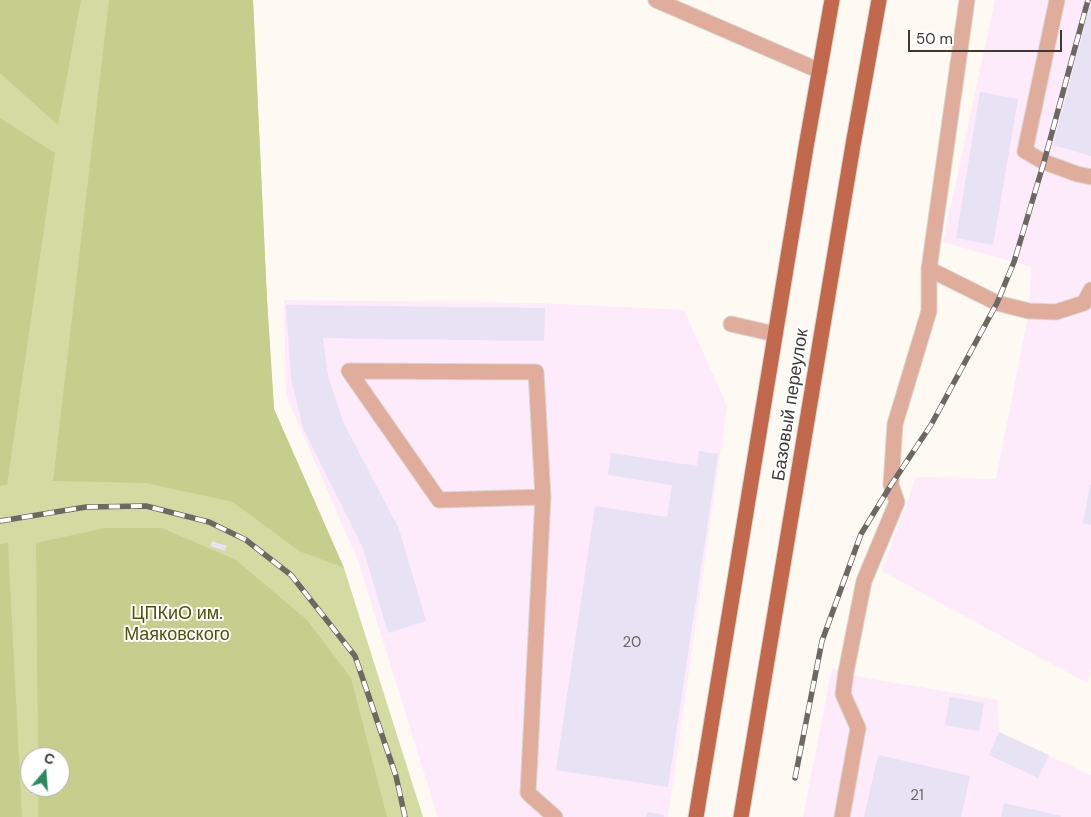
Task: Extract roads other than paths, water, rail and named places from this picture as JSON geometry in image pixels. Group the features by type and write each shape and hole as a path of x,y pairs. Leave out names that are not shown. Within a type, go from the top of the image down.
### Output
{"main road":[{"name":"Базовый переулок","path":"696,817 806,147 832,0"},
{"name":"Базовый переулок","path":"741,817 879,0"}],"street":[{"path":"656,0 820,70"},
{"path":"842,817 858,728 843,694 846,672 864,581 897,502 891,485 895,424 929,311 929,269 967,0"},
{"path":"1057,0 1025,151 1044,162 1091,177"},
{"path":"929,269 996,303 1029,311 1056,312 1084,303 1091,290"},
{"path":"731,324 775,334"},
{"path":"543,496 439,500 349,371 536,372 543,496 528,792 555,817"}],"railway":[{"path":"795,778 822,641 861,534 931,425 997,303 1014,262 1044,162 1088,0"},
{"path":"0,521 86,507 146,506 209,522 246,540 291,575 355,656 396,776 405,817"}],"park label":[{"name":"ЦПКиО им. Маяковского","path":"177,624"}]}
